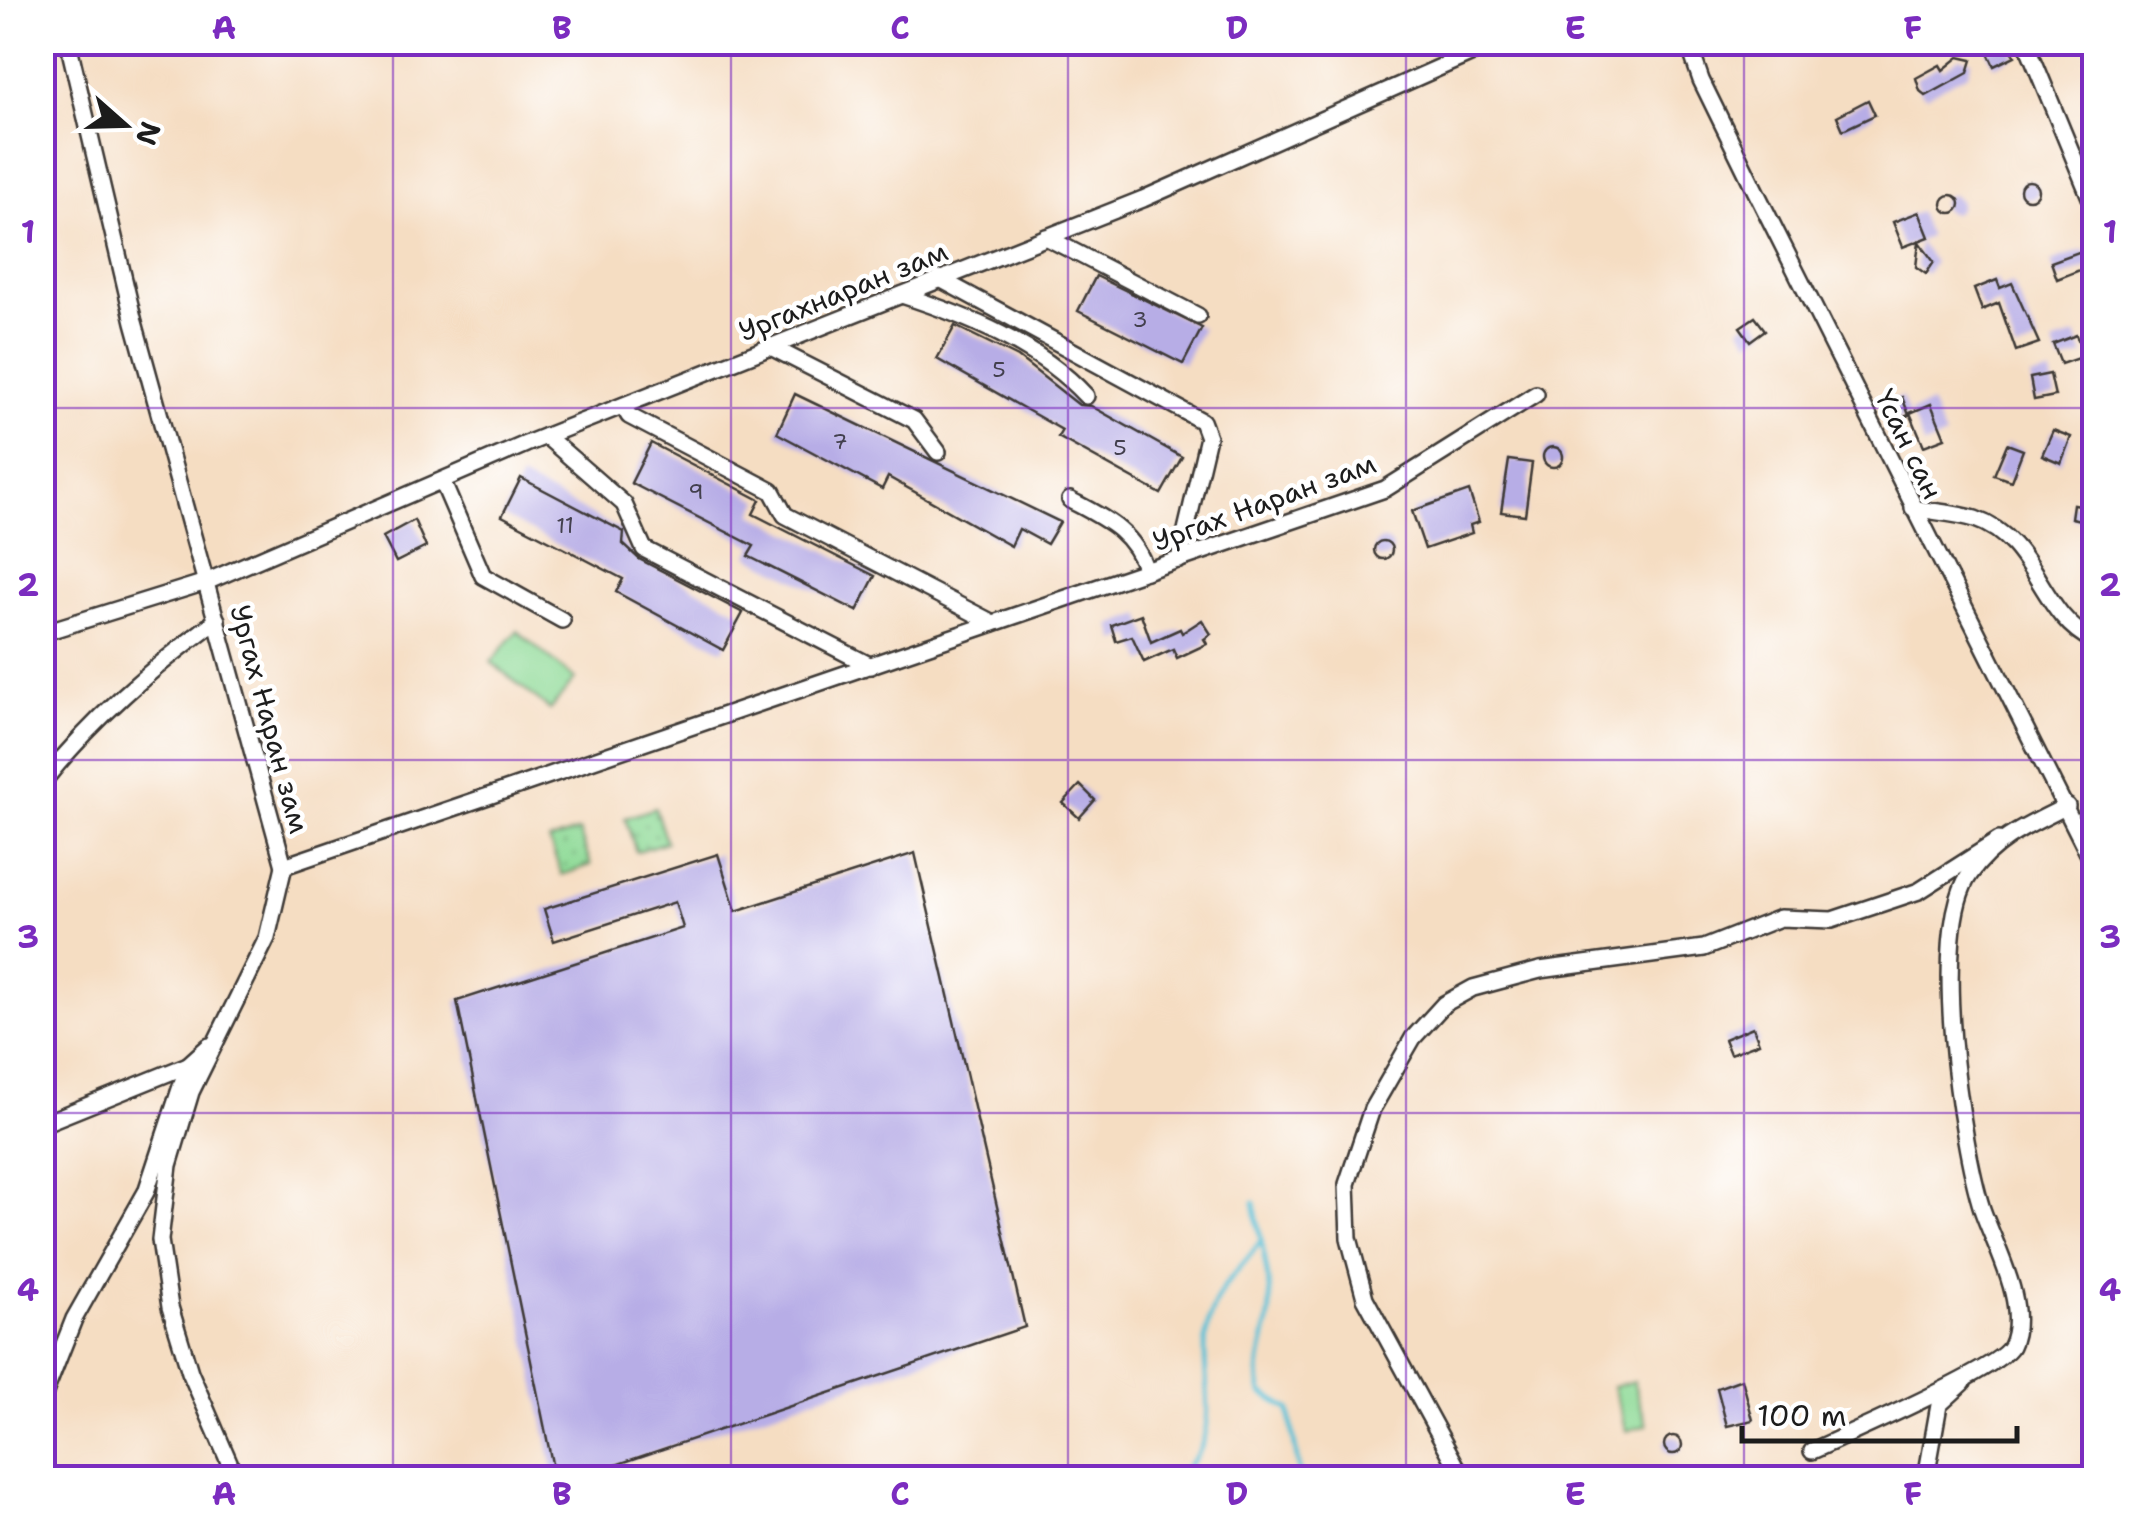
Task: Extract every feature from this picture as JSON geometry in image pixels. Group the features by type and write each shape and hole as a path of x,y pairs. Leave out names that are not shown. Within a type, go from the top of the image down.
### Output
{"street":[{"name":"Ургах Наран зам","path":"68,42 134,322 284,866 1385,489 1536,394"},
{"name":"Ургахнаран зам","path":"42,632 206,582 546,436 1046,237 1497,42"},
{"name":"Үсан сан","path":"1688,42 1701,80 1912,508 2067,806 2088,831 2094,865"},
{"path":"2026,42 2094,208"},
{"path":"1046,237 1198,316"},
{"path":"940,279 1202,421 1208,437 1178,560"},
{"path":"902,295 976,322 1064,372 1086,396"},
{"path":"770,347 914,420 938,452"},
{"path":"623,406 629,416 772,490 785,515 993,623"},
{"path":"546,436 624,504 644,549 872,666"},
{"path":"444,483 483,576 562,620"},
{"path":"1070,500 1117,525 1141,556 1146,571"},
{"path":"1912,508 1976,520 2000,532 2022,552 2058,615 2094,641"},
{"path":"42,784 72,745 159,663 217,620"},
{"path":"1463,1478 1365,1298 1349,1238 1346,1184 1372,1109 1414,1038 1444,1004 1473,988 1540,970 1704,948 1780,918 1832,920 1919,891 1999,840 2067,806"},
{"path":"1812,1451 1970,1376 2010,1350 2017,1328 2013,1291 1970,1172 1950,1009 1952,930 1966,878 1999,840"},
{"path":"236,1478 190,1372 170,1307 160,1240 169,1165 190,1092 238,1003 267,938 284,866"},
{"path":"42,1124 188,1066 215,1040"},
{"path":"42,1400 74,1319 146,1192 188,1066"},
{"path":"1926,1478 1938,1405 1970,1376"}],"green space":[{"path":"517,631 575,679 550,710 491,662"},
{"path":"655,808 666,842 636,852 625,818"},
{"path":"579,831 591,865 562,875 549,841"},
{"path":"1633,1381 1647,1425 1627,1431 1613,1387"}],"building":[{"path":"2008,42 2015,56 1994,66 1987,51"},
{"path":"1959,57 1972,60 1968,73 1926,96 1920,91 1916,78 1940,65 1943,70"},
{"path":"1868,100 1875,115 1843,130 1837,116"},
{"path":"2029,181 2036,183 2036,197 2029,199 2022,197 2020,190 2022,183"},
{"path":"1951,195 1958,197 1958,211 1951,213 1944,211 1942,204 1944,197"},
{"path":"1919,212 1929,237 1903,247 1893,222"},
{"path":"1919,242 1934,262 1926,274 1916,267"},
{"path":"2084,250 2090,266 2057,279 2051,262"},
{"path":"1096,276 1202,328 1183,364 1078,311"},
{"path":"1997,280 2000,288 2012,283 2039,343 2016,351 1999,303 1982,310 1974,289"},
{"path":"1755,317 1765,330 1750,341 1740,327"},
{"path":"955,326 1018,357 1079,405 1091,406 1182,457 1161,494 1058,437 1062,430 937,359"},
{"path":"2076,335 2084,356 2061,364 2053,344"},
{"path":"2050,374 2055,396 2034,400 2030,378"},
{"path":"795,394 1060,522 1047,544 1019,529 1011,546 888,477 882,489 777,433"},
{"path":"1902,397 1909,415 1894,421 1887,402"},
{"path":"1931,404 1945,438 1924,446 1910,413"},
{"path":"2053,430 2071,437 2061,463 2042,455"},
{"path":"651,443 760,500 753,514 875,576 857,611 748,556 754,546 631,483"},
{"path":"2007,444 2023,450 2011,481 1994,475"},
{"path":"1553,447 1563,457 1553,467 1543,457"},
{"path":"1509,460 1532,463 1525,515 1501,512"},
{"path":"2094,470 2094,517 2090,522 2071,518 2073,504 2080,505"},
{"path":"521,478 624,532 623,544 639,559 743,613 723,650 616,592 623,579 502,516"},
{"path":"1469,491 1479,522 1470,525 1472,533 1425,549 1412,511"},
{"path":"414,520 426,547 396,562 383,537"},
{"path":"1383,541 1390,543 1390,557 1383,559 1376,557 1374,550 1376,543"},
{"path":"1141,614 1151,642 1180,629 1182,633 1202,620 1211,634 1204,639 1207,644 1177,658 1173,649 1144,662 1132,636 1116,641 1111,625"},
{"path":"1080,785 1095,800 1079,818 1063,803"},
{"path":"915,853 1025,1327 577,1478 555,1478 457,1001 683,928 675,902 554,941 544,909 718,854 736,911"},
{"path":"1753,1027 1759,1043 1730,1054 1724,1039"},
{"path":"1742,1379 1753,1420 1727,1426 1717,1388"},
{"path":"1673,1436 1680,1438 1680,1452 1673,1454 1666,1452 1664,1445 1666,1438"}],"waterway":[{"path":"1254,1202 1270,1298 1260,1381 1262,1393 1289,1409 1300,1478"},
{"path":"1178,1478 1199,1451 1206,1431 1205,1347 1211,1314 1226,1283 1259,1243"}]}
